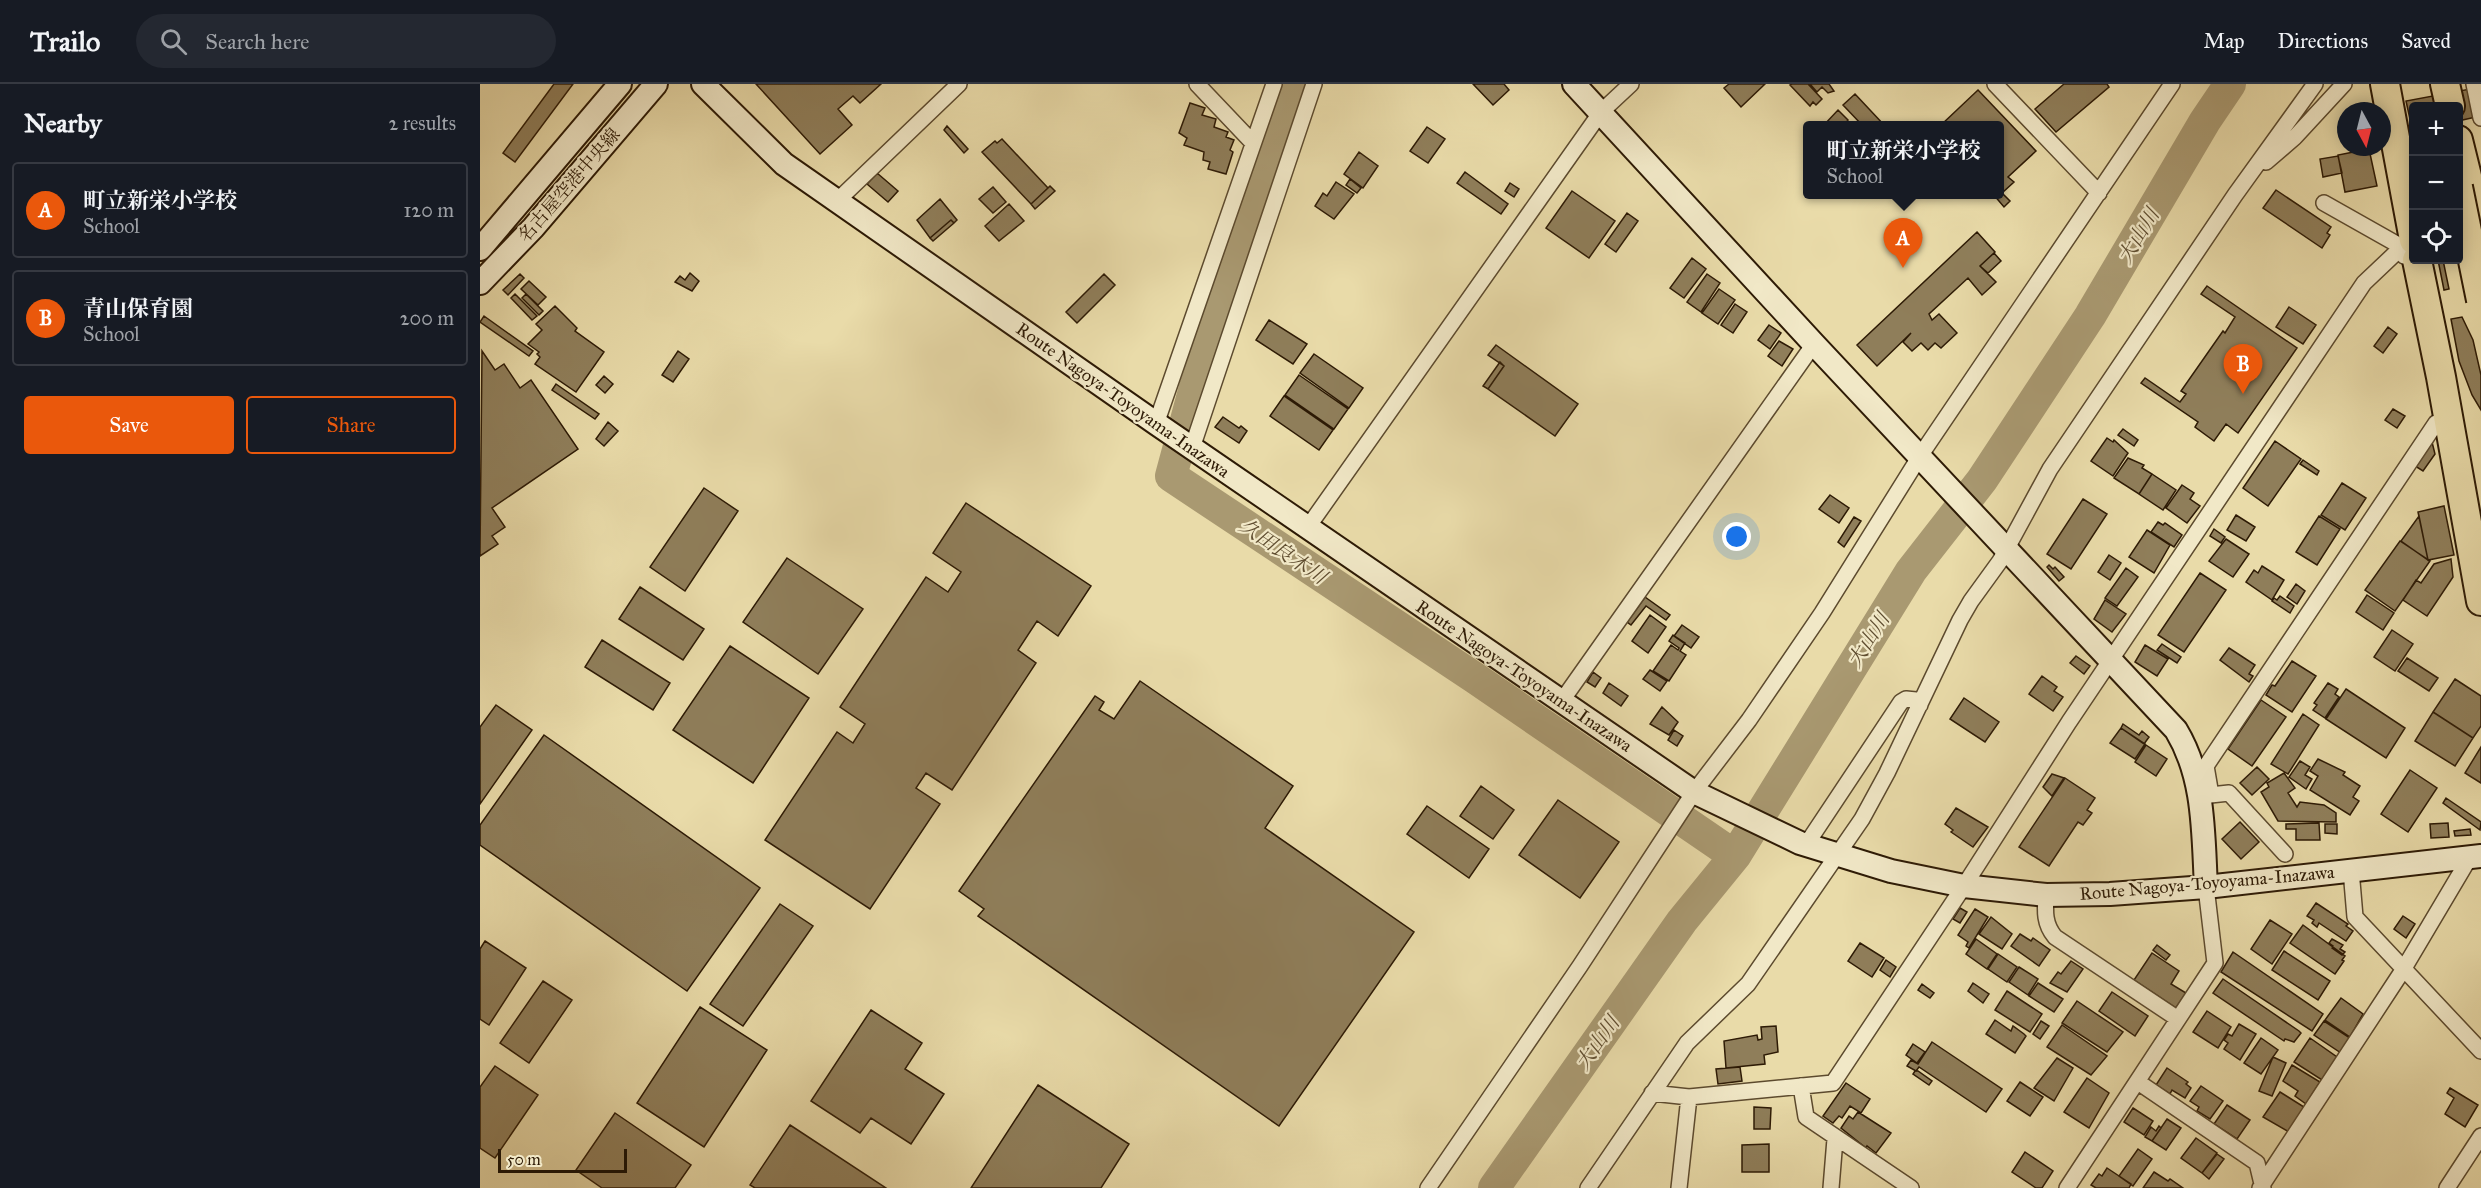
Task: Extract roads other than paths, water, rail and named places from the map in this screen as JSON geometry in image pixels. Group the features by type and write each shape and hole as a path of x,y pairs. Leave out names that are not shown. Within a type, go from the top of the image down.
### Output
{"highway":[{"path":"2385,84 2409,218"},
{"path":"2392,84 2409,170"},
{"path":"2438,84 2441,102"},
{"path":"2445,84 2449,102"},
{"path":"2462,156 2481,239"},
{"path":"2463,210 2481,300"},
{"path":"2417,264 2442,422 2481,601"},
{"path":"2418,264 2481,533"}],"main road":[{"name":"名古屋空港中央線","path":"480,249 620,84"},
{"name":"名古屋空港中央線","path":"480,283 533,228 656,84"},
{"name":"Route Nagoya-Toyoyama-Inazawa","path":"703,84 784,164 1561,702 1689,800 1715,803 1803,844 1891,871 1964,886 2046,895 2110,894 2206,887 2475,856"},
{"path":"1574,84 2176,730 2206,796 2206,887"}],"street":[{"path":"837,201 959,84"},
{"path":"1197,84 1253,143"},
{"path":"1157,424 1274,84"},
{"path":"1192,448 1314,84"},
{"path":"1308,527 1600,112 1631,84"},
{"path":"1995,84 2099,194"},
{"path":"1428,1188 1580,966 1689,800 1749,720 1821,613 1920,457 2172,84"},
{"path":"1588,1188 1687,1043 1748,984 1867,810 1960,620 2050,469 2248,177 2314,84"},
{"path":"2248,177 2295,137 2344,84"},
{"path":"2474,84 2481,118"},
{"path":"2324,203 2409,249"},
{"path":"1652,1093 1689,1096 1833,1083 1964,886 2069,722 2364,283 2409,256"},
{"path":"1561,702 1814,344"},
{"path":"2285,854 2229,794 2206,796 2206,766 2442,422"},
{"path":"1803,844 1901,702 1910,699 1916,700 1920,705"},
{"path":"2262,1187 2475,856"},
{"path":"2351,870 2355,917 2481,1051"},
{"path":"2067,1188 2215,963 2206,887"},
{"path":"2046,895 2045,915 2049,931 2055,937 2178,1019"},
{"path":"2138,1082 2257,1163 2262,1187"},
{"path":"1801,1086 1806,1117 1835,1139 1911,1188"},
{"path":"1679,1188 1689,1096"},
{"path":"2447,1188 2481,1136"},
{"path":"1831,1188 1835,1139"}],"waterway":[{"name":"久田良木川","path":"1295,84 1195,387 1171,476 1475,678 1735,856"},
{"name":"大山川","path":"1494,1188 1682,921 1735,856 1911,571 1982,480 2090,316 2205,121 2230,84"}],"place":[{"name":"町立新栄小学校","path":"1903,268"},
{"name":"青山保育園","path":"2243,394"}]}
